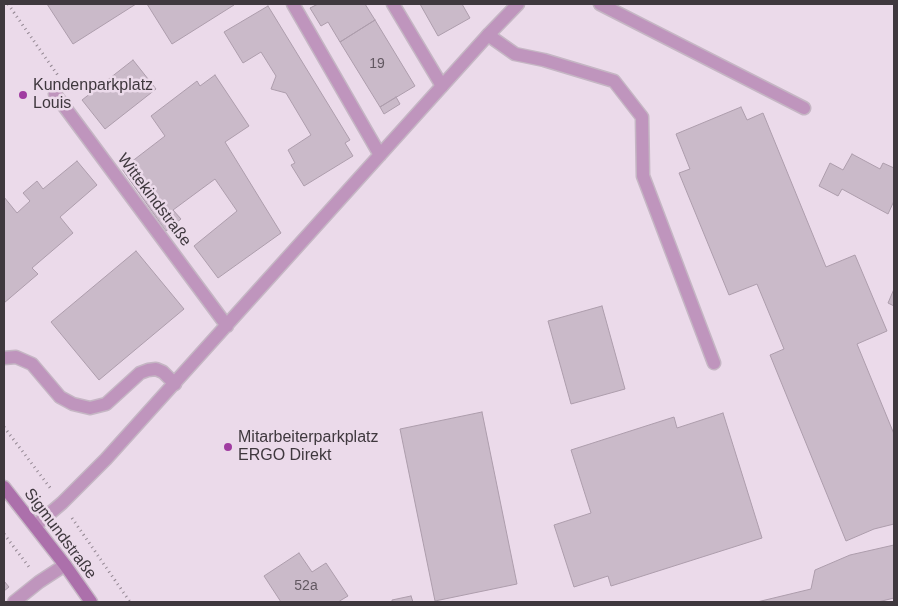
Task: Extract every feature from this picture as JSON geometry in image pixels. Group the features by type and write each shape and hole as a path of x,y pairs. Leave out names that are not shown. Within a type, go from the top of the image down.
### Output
{"main road":[{"name":"Sigmundstraße","path":"4,487 65,565 91,602"}],"street":[{"path":"293,4 380,155"},
{"path":"394,4 442,86"},
{"path":"35,526 95,471 518,4"},
{"path":"600,4 804,108"},
{"path":"488,35 515,54 544,60 614,80 642,116 643,176 714,363"},
{"name":"Wittekindstraße","path":"55,94 227,326"},
{"path":"4,358 16,357 32,364 60,397 73,404 90,408 106,404 140,373 148,370 156,369 162,372 175,384"},
{"path":"14,602 39,582 65,565"}],"path":[{"path":"8,4 55,71"}],"building":[{"path":"47,4 136,4 73,44"},
{"path":"147,4 233,4 234,5 172,44"},
{"path":"318,4 365,4 375,20 340,42 328,22 321,26 310,8"},
{"path":"420,4 462,4 470,18 438,36"},
{"path":"268,6 350,140 345,143 353,156 304,186 291,165 295,163 288,150 311,135 286,93 271,89 276,76 261,52 243,63 224,32"},
{"path":"375,20 415,86 380,107 340,42"},
{"path":"133,60 156,89 105,129 82,100"},
{"path":"215,75 249,126 225,142 281,233 218,278 194,246 237,211 215,179 173,210 181,219 166,231 122,169 165,136 151,116 197,81 200,86"},
{"path":"396,97 400,104 384,114 380,107"},
{"path":"741,107 747,120 763,113 826,267 855,255 887,331 857,344 894,434 894,524 874,529 846,541 770,355 784,349 757,284 729,295 679,173 690,169 676,134"},
{"path":"852,154 880,169 883,163 894,168 894,201 888,214 842,189 838,196 819,186 830,163 843,170"},
{"path":"77,161 97,185 60,217 73,233 32,268 38,274 4,303 4,197 17,213 30,201 23,193 37,181 43,189"},
{"path":"136,251 184,309 99,380 51,322"},
{"path":"894,289 894,306 888,303"},
{"path":"602,306 625,389 571,404 548,321"},
{"path":"482,412 517,584 435,601 400,429"},
{"path":"723,413 762,538 611,586 608,576 574,587 554,525 591,513 571,450 674,417 677,428"},
{"path":"894,545 894,598 878,602 757,602 811,589 815,570 850,555"},
{"path":"299,553 312,572 326,563 348,596 338,602 281,602 264,576"},
{"path":"4,581 9,587 4,591"},
{"path":"411,596 413,602 392,602 392,600"}],"place":[{"name":"Kundenparkplatz Louis","path":"23,95"},
{"name":"Mitarbeiterparkplatz ERGO Direkt","path":"228,447"}]}
